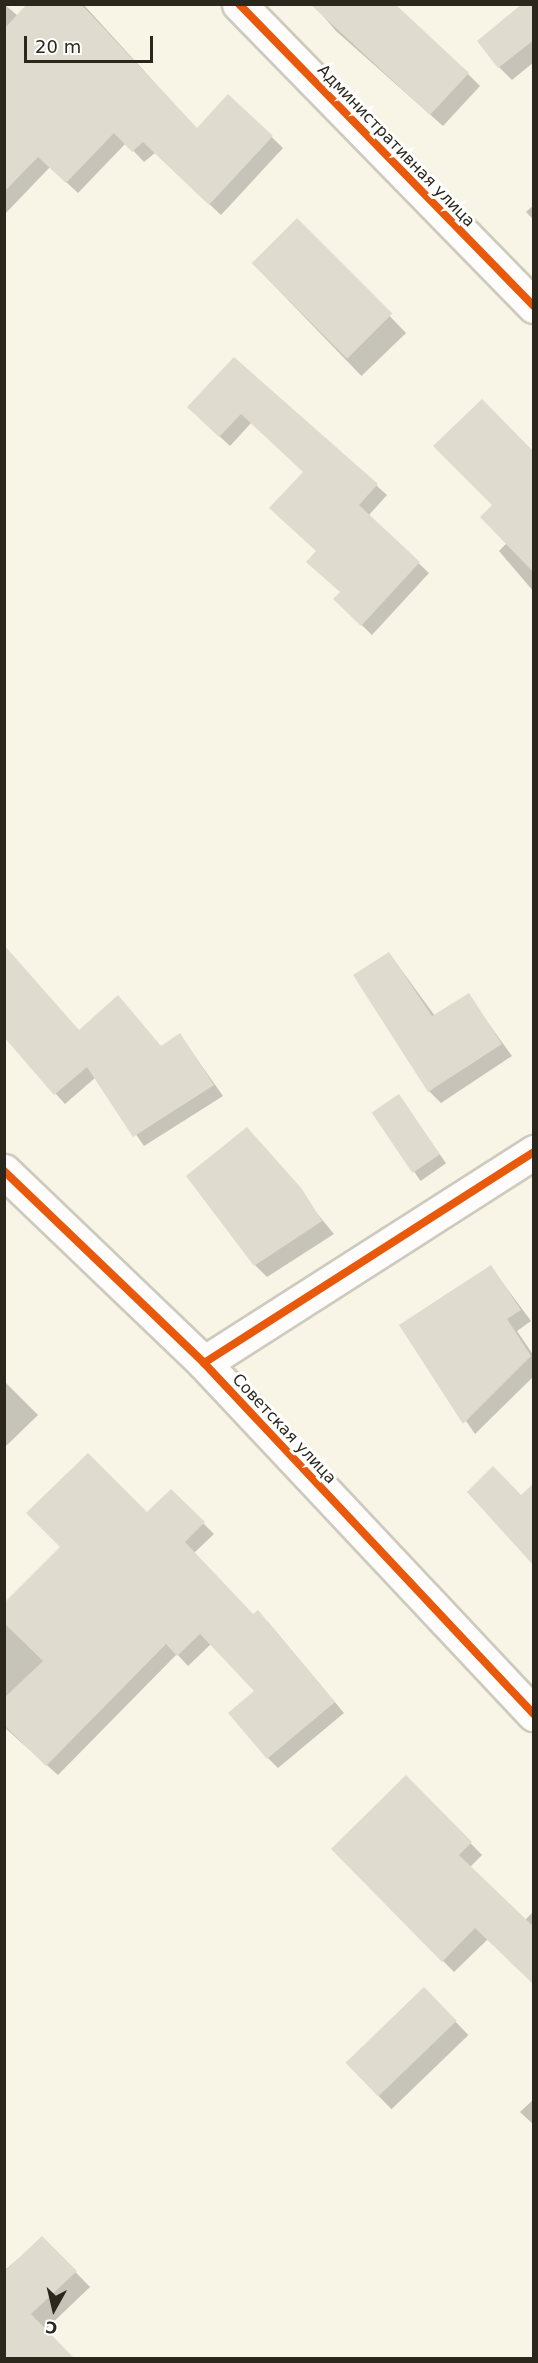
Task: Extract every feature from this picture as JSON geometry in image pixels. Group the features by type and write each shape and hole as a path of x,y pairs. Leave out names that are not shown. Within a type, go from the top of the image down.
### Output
{"street":[{"name":"Административная улица","path":"239,4 534,306"},
{"path":"204,1363 534,1152"},
{"name":"Советская улица","path":"4,1171 204,1363 534,1714"}],"building":[{"path":"27,4 81,4 197,128 228,94 273,136 209,205 143,142 132,152 114,133 66,183 38,157 4,192 4,29"},
{"path":"310,4 395,4 469,73 430,115"},
{"path":"522,4 534,4 534,40 498,68 477,41"},
{"path":"297,218 392,313 347,359 252,263"},
{"path":"234,357 378,484 359,505 420,562 361,626 333,599 340,592 306,562 316,551 269,508 303,472 241,414 219,437 187,407"},
{"path":"482,399 534,452 534,573 480,517 492,505 433,446"},
{"path":"4,945 79,1030 118,995 161,1046 180,1033 214,1085 133,1137 87,1067 54,1095 4,1037"},
{"path":"389,952 432,1016 469,993 502,1044 428,1092 353,975"},
{"path":"399,1094 440,1155 412,1173 372,1112"},
{"path":"247,1127 302,1189 322,1221 254,1266 186,1176"},
{"path":"491,1265 521,1310 507,1319 531,1356 463,1424 399,1325"},
{"path":"88,1453 147,1512 171,1489 205,1522 185,1542 253,1614 258,1610 335,1702 267,1759 228,1713 254,1691 200,1634 177,1656 166,1644 46,1766 4,1725 4,1698 43,1661 4,1623 4,1603 60,1547 26,1513"},
{"path":"493,1466 521,1495 534,1483 534,1566 467,1492"},
{"path":"406,1775 472,1842 459,1855 534,1927 534,1985 475,1928 442,1962 331,1849"},
{"path":"424,1987 457,2021 378,2097 346,2063"},
{"path":"42,2236 77,2271 31,2314 74,2358 4,2358 4,2272"}],"cycle path":[{"path":"239,4 534,306"},
{"path":"204,1363 534,1152"},
{"path":"4,1171 204,1363 534,1714"}]}
